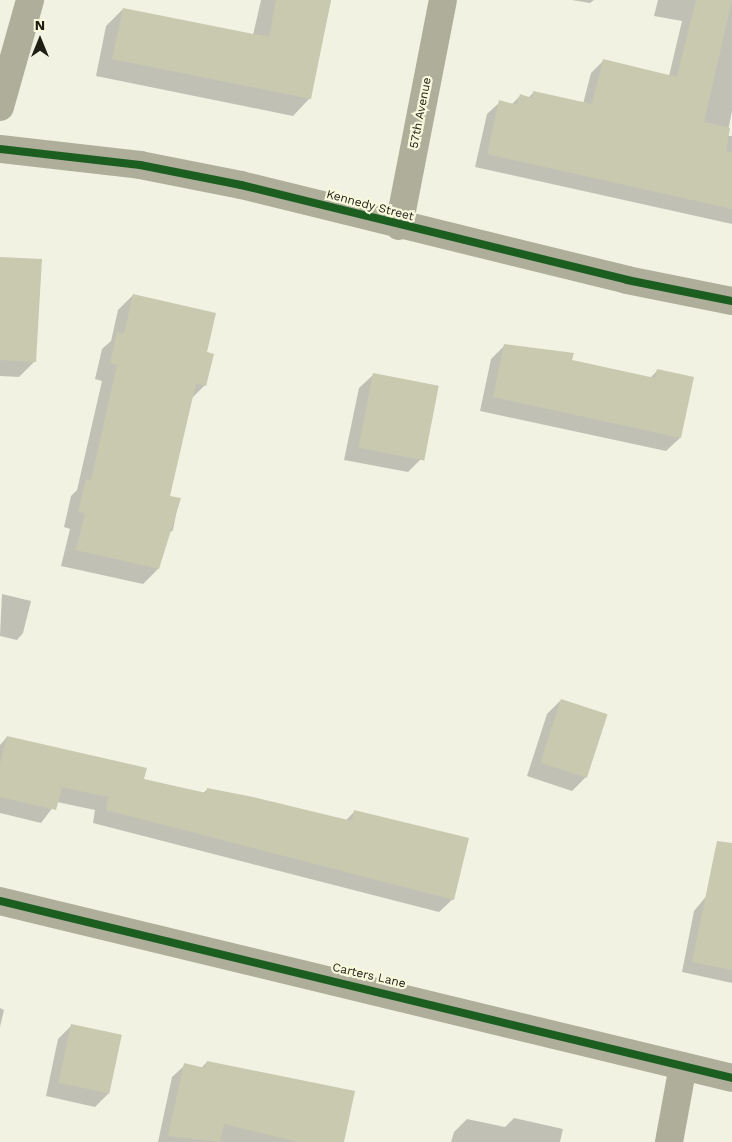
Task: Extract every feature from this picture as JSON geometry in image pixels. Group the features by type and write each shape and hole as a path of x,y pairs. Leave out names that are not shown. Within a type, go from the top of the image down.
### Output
{"street":[{"path":"0,107 30,0"},
{"name":"57th Avenue","path":"399,226 443,0"},
{"name":"Kennedy Street","path":"0,149 140,164 264,190 399,226 732,301"},
{"name":"Carters Lane","path":"0,901 732,1078"},
{"path":"669,1142 683,1066"}],"building":[{"path":"276,0 331,0 311,99 112,59 123,8 269,37"},
{"path":"696,0 732,0 704,122 730,128 726,151 732,152 732,209 487,154 499,100 517,105 520,94 532,98 533,91 592,104 603,59 677,77"},
{"path":"0,257 42,259 36,362 0,360"},
{"path":"133,294 216,313 207,352 214,354 206,386 196,383 170,496 181,498 159,569 76,550 85,513 78,512 86,479 91,480 117,365 110,363 117,332 124,334"},
{"path":"504,344 574,353 572,360 655,378 657,369 694,377 681,438 493,397"},
{"path":"373,373 439,386 424,460 358,448"},
{"path":"561,699 608,714 587,778 540,763"},
{"path":"7,736 147,768 144,779 206,793 207,788 352,821 354,810 469,838 454,900 106,810 108,797 62,787 56,810 0,797 0,764"},
{"path":"717,841 732,843 732,970 692,962"},
{"path":"71,1024 122,1035 109,1094 59,1083"},
{"path":"207,1061 355,1091 344,1142 298,1142 224,1124 220,1142 168,1136 184,1063 205,1068"}],"cycle path":[{"path":"0,149 140,165 241,185 627,280 732,301"},
{"path":"0,901 732,1078"}]}
